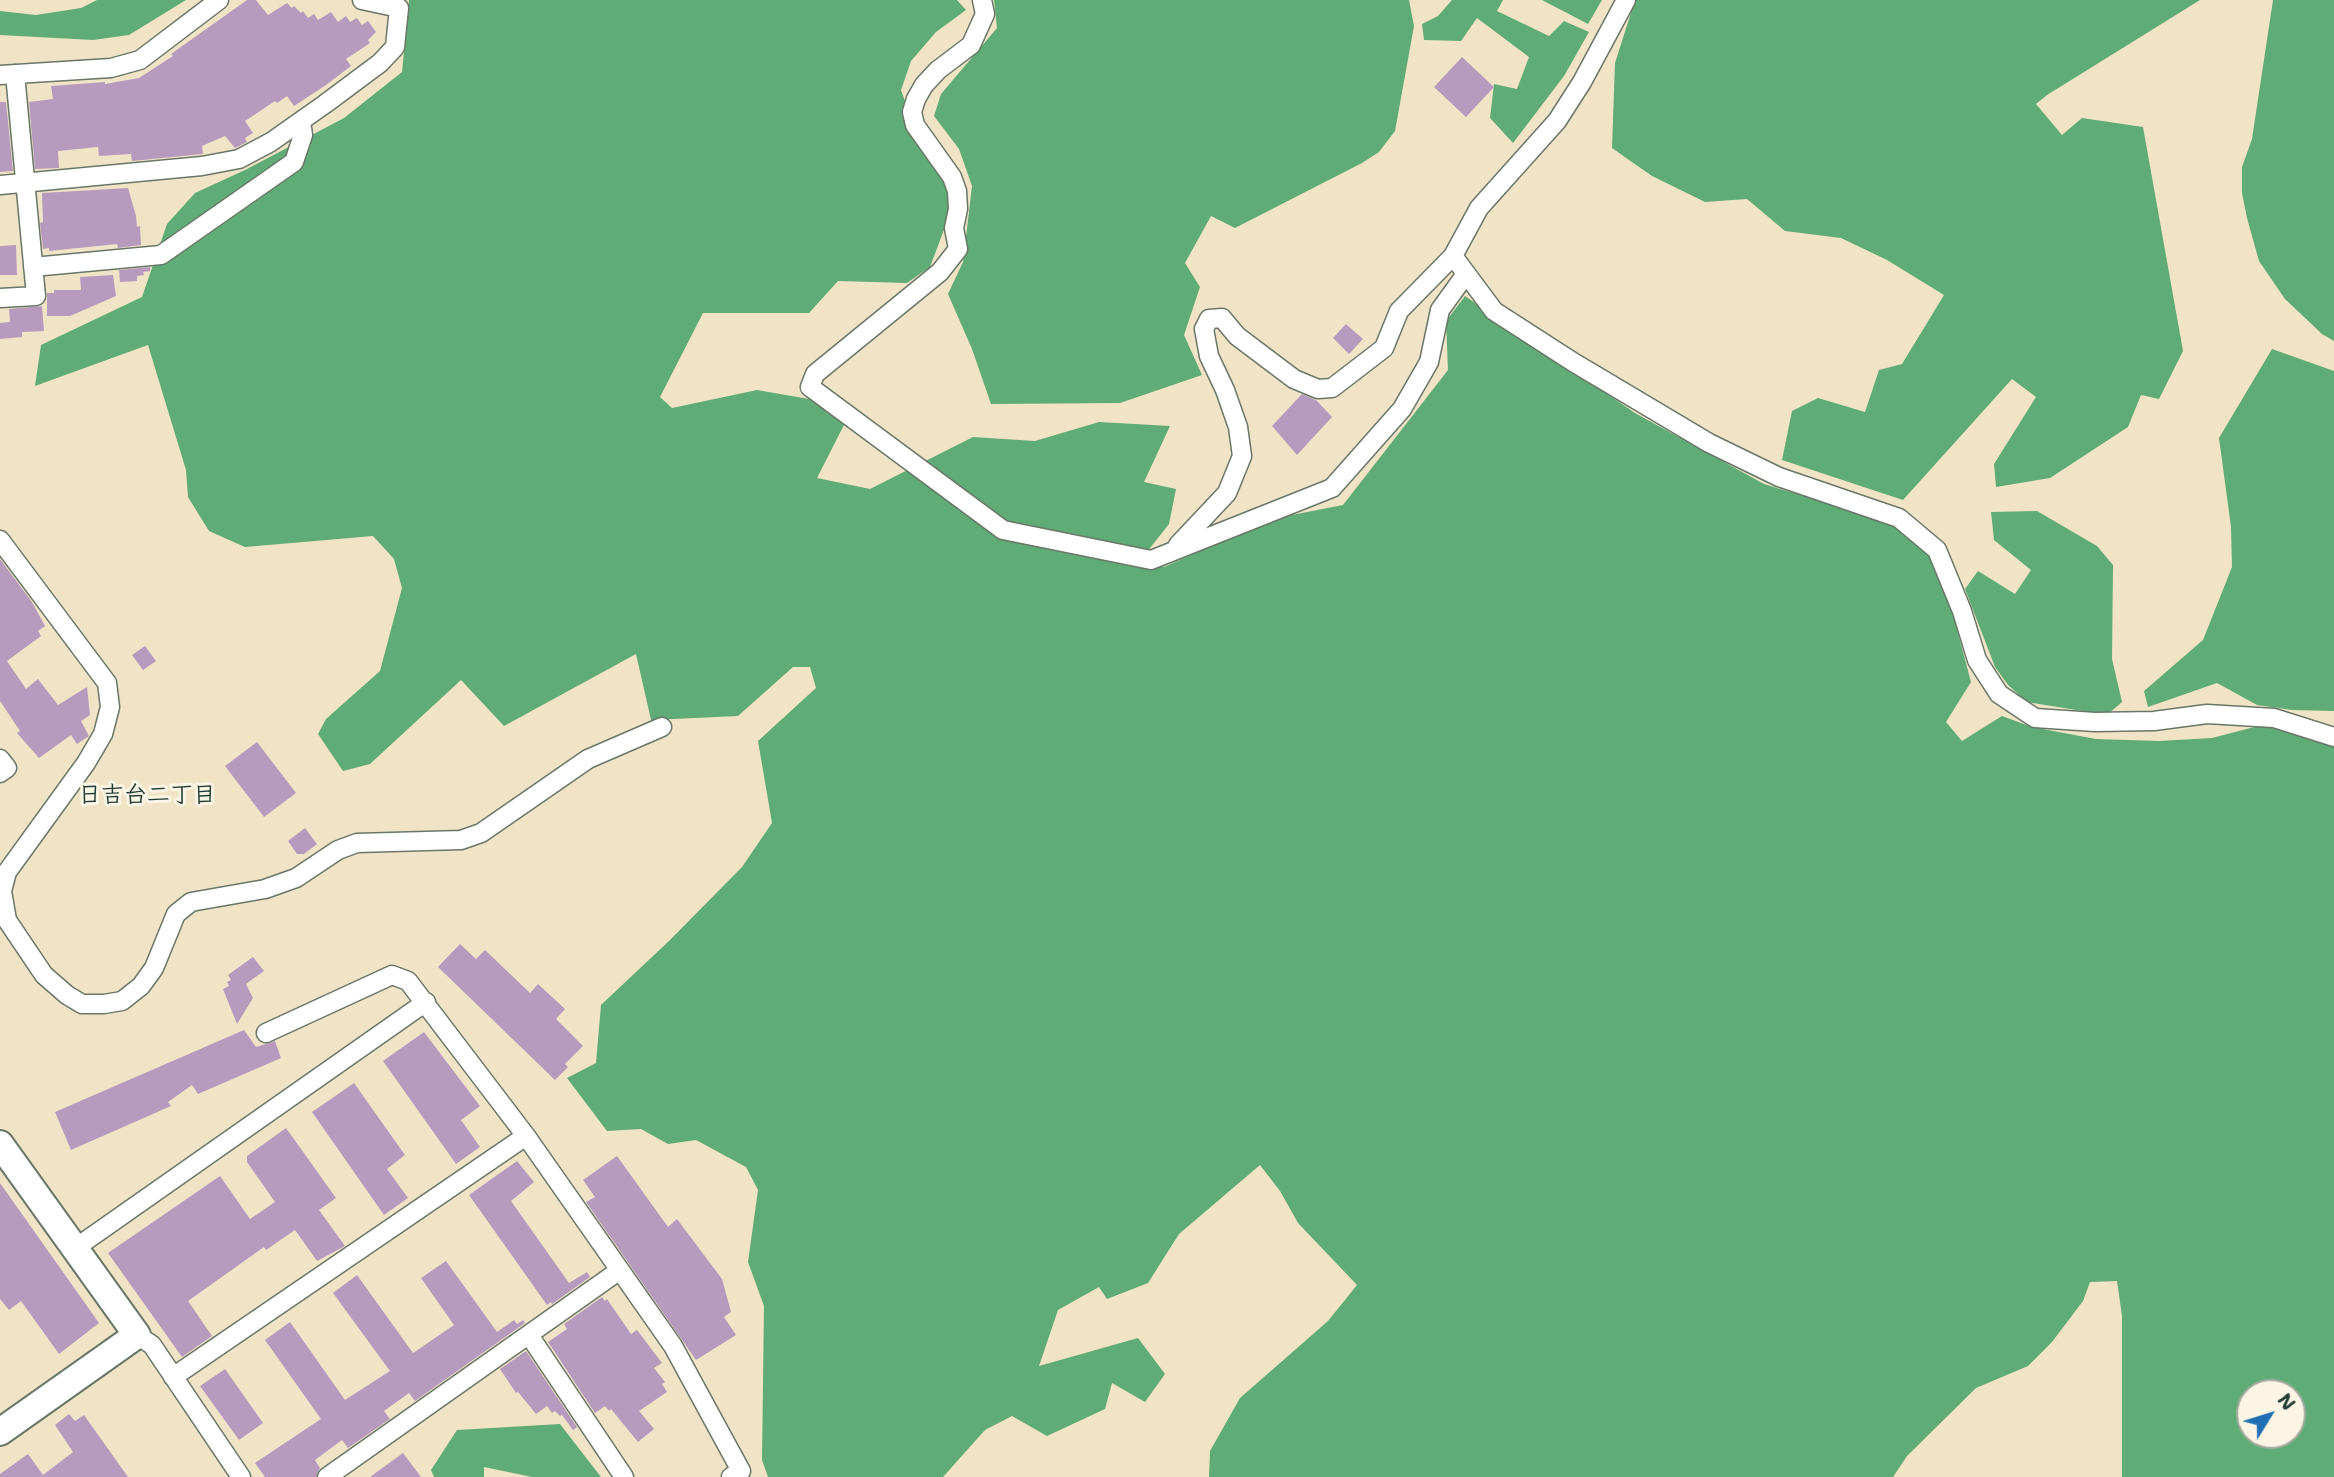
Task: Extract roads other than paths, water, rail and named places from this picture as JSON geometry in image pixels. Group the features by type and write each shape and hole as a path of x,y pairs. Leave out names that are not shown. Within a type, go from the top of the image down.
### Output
{"street":[{"path":"0,298 36,296 25,183 8,74 111,68 139,60 219,0"},
{"path":"0,185 202,166 239,159 271,142 301,121 380,63 396,47 399,8 362,0"},
{"path":"982,0 985,14 971,45 938,70 924,85 912,112 915,125 952,177 957,191 958,209 954,228 958,249 940,272 815,374 810,387 1003,530 1151,560 1332,488 1402,409 1429,362 1440,310 1466,274"},
{"path":"1174,550 1227,493 1242,456 1238,427 1209,356 1204,329 1209,320 1222,317 1237,336 1294,379 1318,389 1332,388 1384,348 1399,312 1453,256 1479,208 1557,121 1582,82 1626,0"},
{"path":"33,267 161,255 294,162 303,135 301,121"},
{"path":"1453,256 1494,311 1573,362 1709,443 1779,478 1899,518 1937,550 1962,611 1977,660 1999,694 2035,718 2095,722 2154,721 2207,714 2274,718 2334,737"},
{"path":"0,540 107,682 110,706 103,734 86,763 7,872 2,891 6,920 44,975 82,1004 122,1001 141,986 154,968 176,914 191,902 265,889 296,878 338,850 357,843 461,840 481,833 588,759 662,727"},
{"path":"0,759 7,768 0,773"},
{"path":"266,1033 392,975 408,981 526,1136 673,1346 741,1471 731,1477"},
{"path":"74,1249 426,1002"},
{"path":"173,1377 526,1136"},
{"path":"0,1144 136,1335 152,1345 241,1477"},
{"path":"327,1477 621,1270"},
{"path":"0,1432 136,1335"},
{"path":"529,1335 624,1477"}],"district":[{"name":"日吉台二丁目","path":"147,796"}]}
